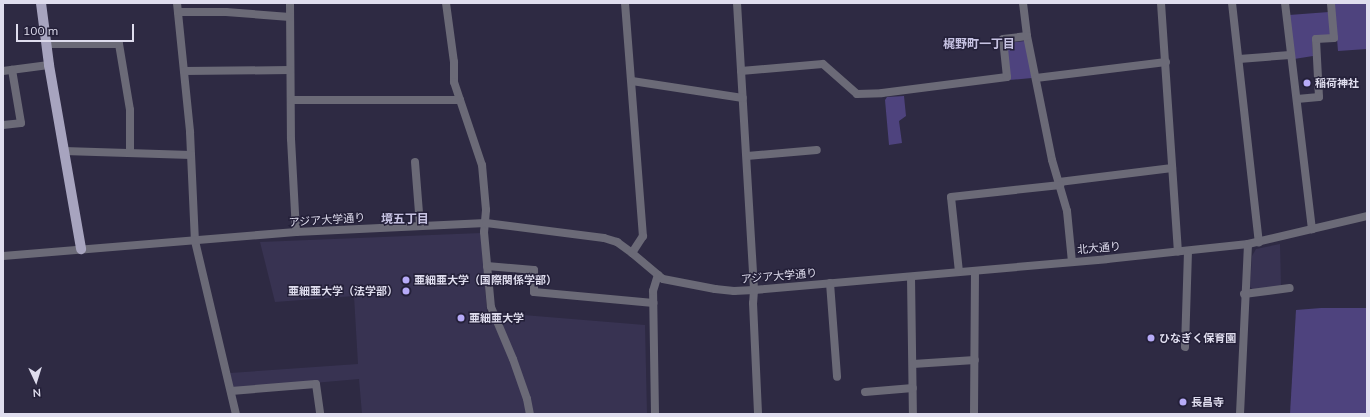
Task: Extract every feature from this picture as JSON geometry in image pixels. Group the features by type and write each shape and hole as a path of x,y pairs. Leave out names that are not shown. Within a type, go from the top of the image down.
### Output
{"main road":[{"path":"41,3 49,65 80,249"}],"street":[{"path":"177,3 191,155 195,241 236,414"},
{"path":"290,3 291,139 296,232"},
{"path":"446,3 454,62 454,82 482,165 486,223 484,232 491,308 513,359 527,399 530,414"},
{"path":"625,3 644,236 632,253"},
{"path":"737,3 754,290 753,303 758,414"},
{"path":"1023,3 1027,36 1052,160 1060,183 1068,222 1072,262"},
{"path":"1161,3 1178,251"},
{"path":"1232,3 1259,242"},
{"path":"1285,3 1294,92 1297,99 1312,229"},
{"path":"1297,99 1319,97 1316,39 1334,38 1332,3"},
{"path":"178,12 226,12 290,17"},
{"path":"741,71 823,64 857,94 882,93 1007,77 1003,39 1027,36"},
{"path":"46,44 120,44 130,110 130,153"},
{"path":"1239,59 1290,55"},
{"path":"1036,78 1166,62"},
{"path":"3,71 49,65"},
{"path":"3,125 21,123 12,70"},
{"path":"184,71 290,70"},
{"path":"632,81 743,98"},
{"path":"291,100 460,100"},
{"path":"747,156 817,150"},
{"path":"64,151 191,155"},
{"path":"415,162 420,225"},
{"path":"959,272 951,197 1172,168"},
{"name":"北大通り","path":"830,283 1072,262 1248,244 1367,216"},
{"name":"アジア大学通り","path":"3,256 296,232 486,223 604,238 616,242 632,253 658,275 671,281 734,291 830,283"},
{"path":"1240,414 1244,294 1248,244"},
{"path":"1185,347 1188,251"},
{"path":"487,266 534,270 534,292 653,304"},
{"path":"974,414 975,271"},
{"path":"655,414 653,286 658,275"},
{"path":"911,277 913,414"},
{"path":"830,283 837,377"},
{"path":"1244,294 1290,288"},
{"path":"913,364 975,360"},
{"path":"231,392 316,384 320,414"},
{"path":"865,392 913,388"}],"shaded area":[{"path":"1334,3 1367,3 1367,49 1338,51"},
{"path":"1329,12 1331,35 1312,37 1313,56 1294,59 1289,15"},
{"path":"1025,41 1032,78 1009,80 1007,43"},
{"path":"904,96 906,116 899,121 902,143 889,145 885,100 887,97"},
{"name":"亜細亜大学","path":"481,233 487,312 645,325 647,414 362,414 359,379 234,390 230,373 358,364 354,296 275,302 260,242"},
{"path":"1280,244 1281,286 1254,290 1250,287 1252,256 1256,249"},
{"path":"1321,308 1367,308 1367,414 1290,414 1296,310"}],"place":[{"name":"稲荷神社","path":"1307,83"},
{"name":"亜細亜大学（国際関係学部）","path":"406,280"},
{"name":"亜細亜大学（法学部）","path":"406,291"},
{"name":"亜細亜大学","path":"461,318"},
{"name":"ひなぎく保育園","path":"1151,338"},
{"name":"長昌寺","path":"1183,402"}],"district":[{"name":"梶野町一丁目","path":"979,44"},
{"name":"境五丁目","path":"405,219"}]}
